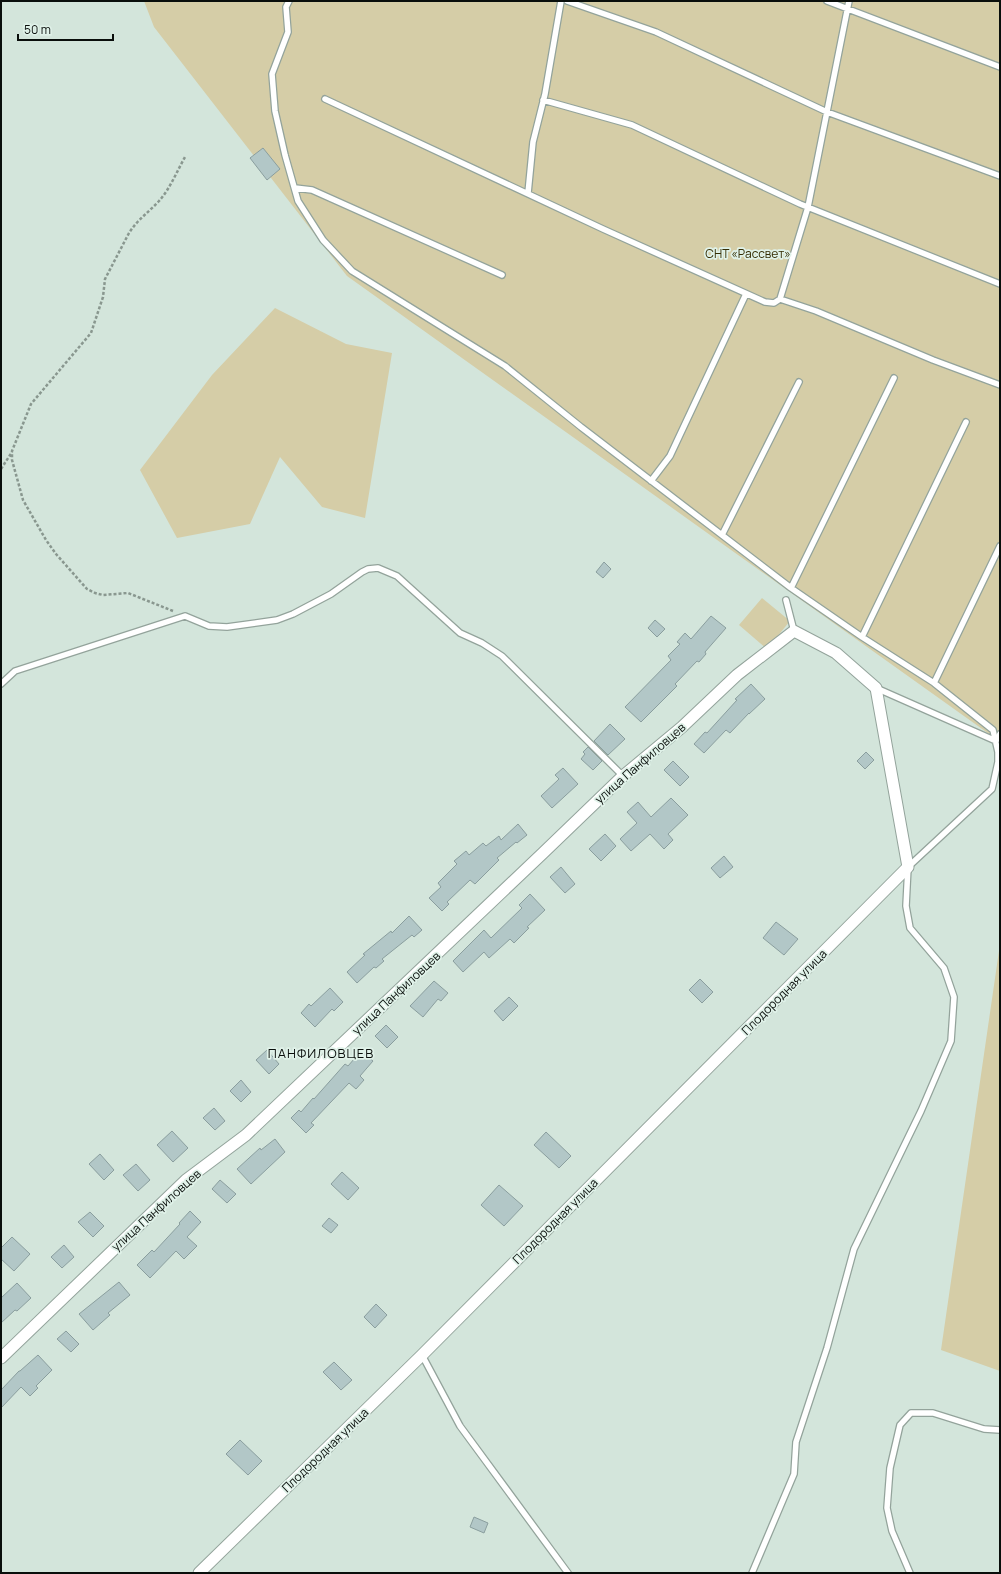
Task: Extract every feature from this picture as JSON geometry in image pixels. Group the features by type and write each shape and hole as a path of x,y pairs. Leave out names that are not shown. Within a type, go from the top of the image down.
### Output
{"street":[{"path":"794,631 836,653 876,688 908,867"},
{"name":"улица Панфиловцев","path":"1,1358 186,1180 246,1135 544,853 622,776 682,727 737,675 794,631"},
{"name":"Плодородная улица","path":"200,1573 422,1356 908,867"}],"lane":[{"path":"289,1 286,7 288,32 272,74 275,111 298,201 323,240 352,271 505,366 651,481 791,588 862,637 934,683 993,730 999,753 992,789 908,867 906,906 910,928 944,968 954,997 951,1041 921,1111 854,1249 827,1348 796,1442 794,1474 752,1573"},
{"path":"528,193 533,142 543,100 561,1"},
{"path":"567,1 656,32 827,112 1000,176"},
{"path":"827,1 1000,67"},
{"path":"325,99 528,193 610,233 746,294 774,304 780,299 808,207 849,1"},
{"path":"543,100 632,126 808,207 1000,284"},
{"path":"295,188 312,190 502,275"},
{"path":"651,481 670,456 746,294"},
{"path":"780,299 816,311 933,360 1000,385"},
{"path":"791,588 894,378"},
{"path":"722,535 799,382"},
{"path":"862,637 966,422"},
{"path":"934,683 1000,546"},
{"path":"1,684 15,670 185,616 209,626 227,627 277,620 293,614 331,594 362,572 368,569 378,568 397,576 460,633 502,656 622,776"},
{"path":"786,600 794,631"},
{"path":"876,688 996,741"},
{"path":"996,741 1000,734"},
{"path":"422,1356 460,1426 568,1573"},
{"path":"910,1573 892,1531 888,1508 890,1468 900,1425 911,1413 932,1413 984,1429 1000,1430"},
{"path":"904,1573 906,1564"}],"path":[{"path":"1,469 12,451 31,404 90,333 103,297 105,279 129,233 160,200 170,186 185,157"},
{"path":"12,451 12,460 23,500 46,540 56,554 87,589 103,595 120,593 136,596 185,616"}],"green space":[{"name":"СНТ «Рассвет»","path":"144,1 1000,1 1000,736 992,736 347,276 154,27"},
{"path":"275,308 346,344 392,353 365,518 322,507 280,457 250,524 177,538 140,470 212,375"},
{"path":"762,598 790,621 767,649 739,625"},
{"path":"1000,944 1000,1371 941,1350"}],"building":[{"path":"263,148 280,169 267,180 250,158"},
{"path":"604,562 611,569 603,578 596,572"},
{"path":"711,616 726,628 705,652 706,654 699,662 697,661 675,684 677,686 641,722 625,707 671,660 668,656 680,644 677,642 685,633 691,639"},
{"path":"655,620 665,629 657,637 648,628"},
{"path":"751,684 765,699 730,733 726,730 704,753 694,744 705,732 707,733 737,700 735,699"},
{"path":"610,724 625,739 608,755 594,741"},
{"path":"588,747 602,761 593,770 581,759 585,754 583,752"},
{"path":"866,752 874,760 865,769 857,761"},
{"path":"673,761 689,777 680,786 664,770"},
{"path":"563,768 578,784 552,808 541,796 559,779 555,775"},
{"path":"671,798 688,815 668,834 673,840 664,849 650,834 631,851 620,839 637,823 627,812 638,802 651,817"},
{"path":"518,824 527,835 497,858 499,860 475,884 470,880 447,902 449,904 442,911 429,898 441,887 438,883 457,864 454,861 466,851 469,855 483,843 486,846 499,836 501,840"},
{"path":"605,834 616,846 601,861 589,849"},
{"path":"724,856 733,867 720,878 711,868"},
{"path":"561,867 575,884 565,893 550,877"},
{"path":"530,894 545,910 527,927 529,928 514,943 510,939 489,958 484,952 463,972 453,961 484,930 491,938 522,908 519,905"},
{"path":"409,916 422,930 414,937 412,935 382,959 384,961 376,968 374,967 357,983 347,972 365,955 363,954 391,931 392,933"},
{"path":"776,922 798,939 784,955 763,938"},
{"path":"700,979 713,992 702,1003 689,990"},
{"path":"434,981 448,993 441,1001 438,999 423,1017 410,1006"},
{"path":"330,988 343,1002 334,1011 332,1009 315,1027 301,1013 309,1004 311,1006"},
{"path":"509,997 518,1006 503,1021 494,1011"},
{"path":"386,1025 398,1037 387,1048 375,1036"},
{"path":"267,1050 279,1064 269,1074 256,1060"},
{"path":"361,1051 373,1061 360,1076 364,1080 356,1089 349,1083 311,1123 314,1125 306,1133 291,1118 299,1110 301,1112 345,1064 348,1066"},
{"path":"241,1080 251,1092 241,1102 230,1091"},
{"path":"214,1108 225,1121 215,1130 203,1118"},
{"path":"172,1131 188,1148 173,1162 157,1145"},
{"path":"546,1132 571,1156 559,1168 534,1145"},
{"path":"275,1139 285,1152 251,1184 237,1169 260,1148 261,1150"},
{"path":"100,1154 114,1170 104,1180 89,1164"},
{"path":"136,1164 150,1180 138,1191 123,1175"},
{"path":"342,1172 359,1188 348,1200 331,1184"},
{"path":"220,1180 236,1194 227,1203 212,1189"},
{"path":"499,1185 523,1206 504,1226 481,1205"},
{"path":"190,1211 201,1222 187,1237 197,1246 184,1259 176,1251 150,1278 137,1265 152,1250 154,1252"},
{"path":"90,1212 104,1226 93,1237 78,1222"},
{"path":"329,1218 338,1225 331,1233 322,1226"},
{"path":"12,1237 30,1254 14,1271 1,1259 1,1248"},
{"path":"64,1245 74,1257 62,1268 51,1257"},
{"path":"119,1282 130,1295 108,1313 110,1315 93,1330 79,1314"},
{"path":"17,1283 31,1298 1,1323 1,1298"},
{"path":"376,1304 387,1315 375,1328 364,1317"},
{"path":"66,1331 79,1344 71,1352 57,1339"},
{"path":"38,1355 52,1370 36,1386 38,1388 30,1396 21,1387 1,1408 1,1390 19,1371"},
{"path":"334,1362 352,1380 341,1390 323,1372"},
{"path":"240,1440 262,1461 248,1475 226,1454"},
{"path":"474,1517 488,1523 484,1533 470,1527"}],"district":[{"name":"ПАНФИЛОВЦЕВ","path":"321,1053"}]}
